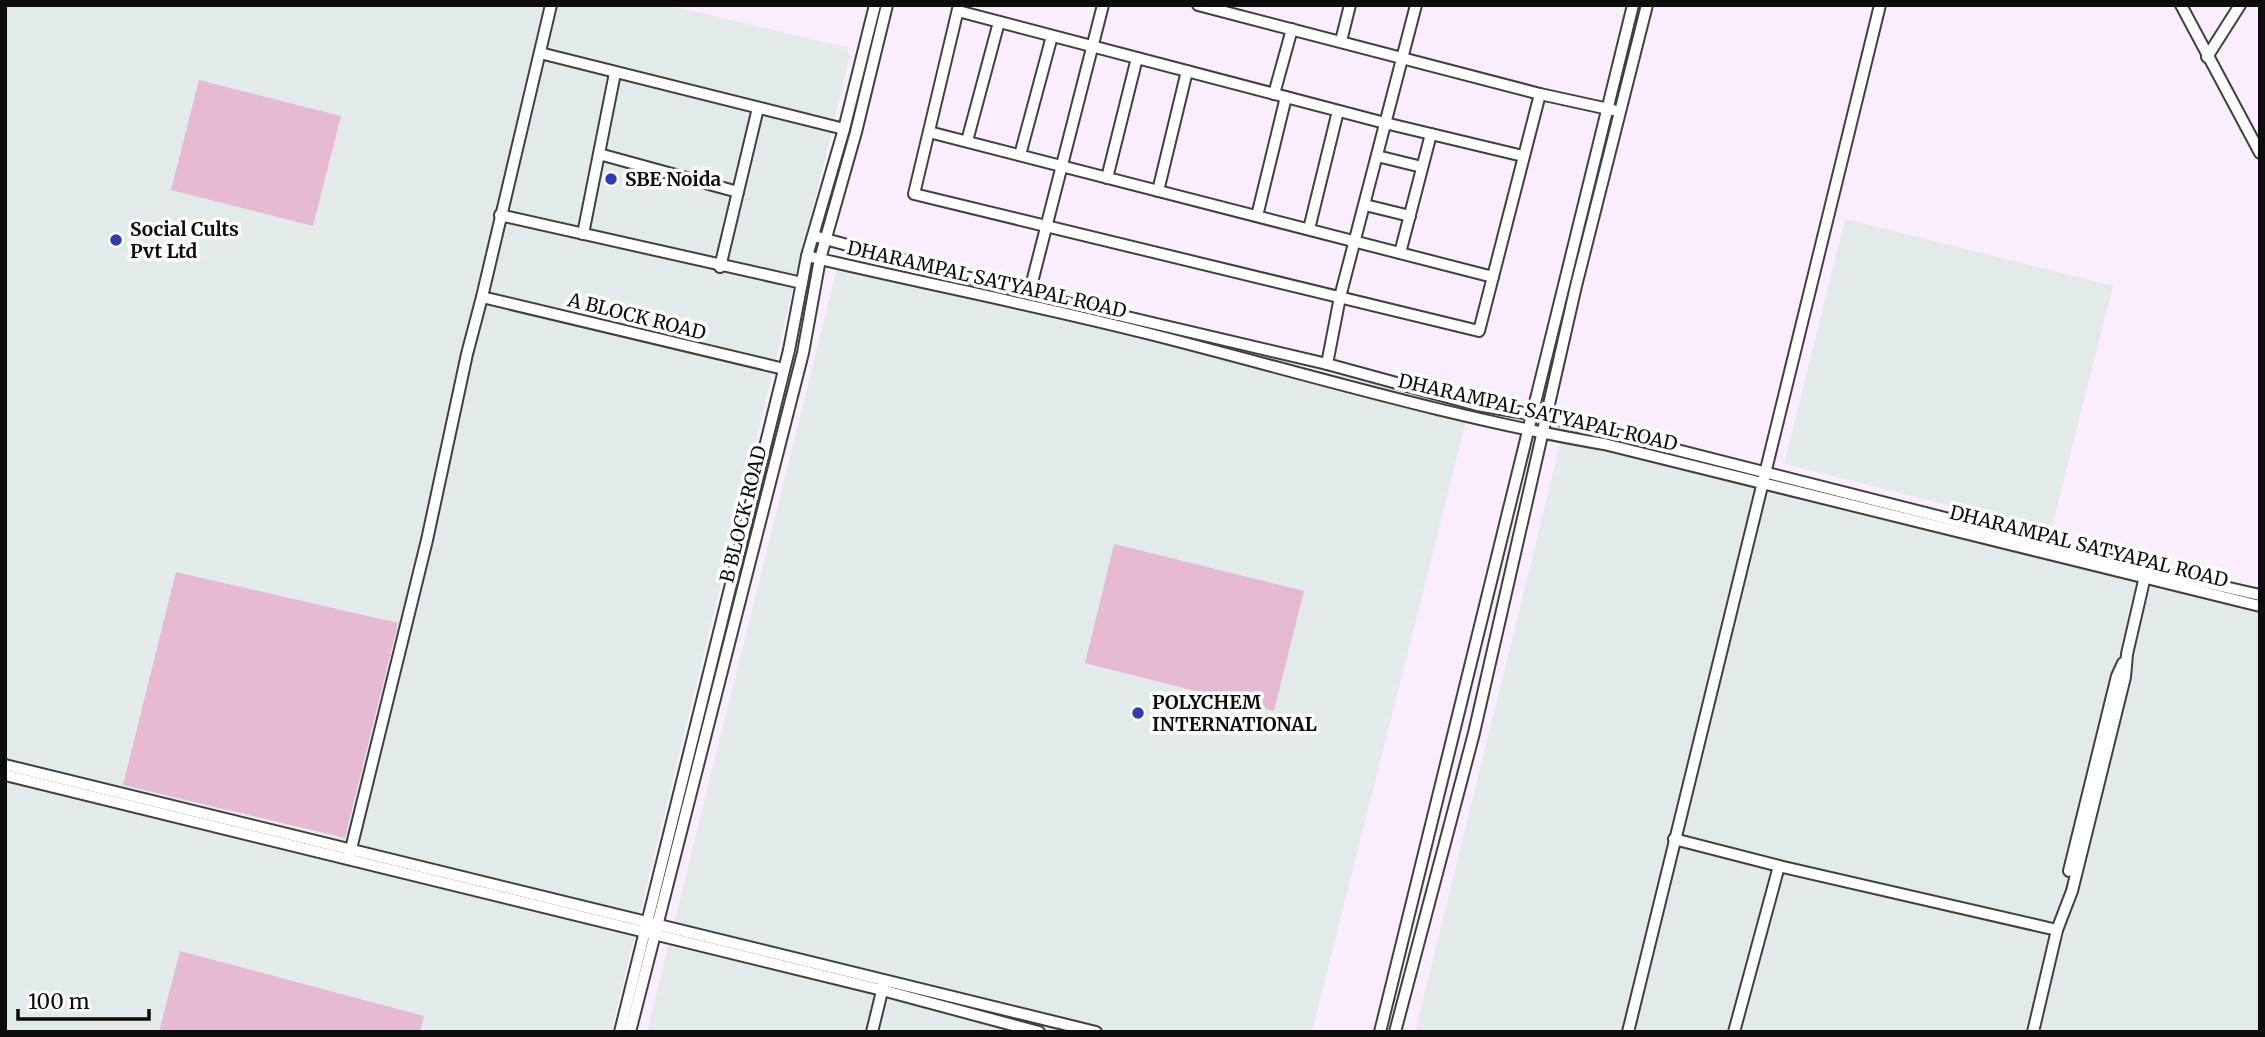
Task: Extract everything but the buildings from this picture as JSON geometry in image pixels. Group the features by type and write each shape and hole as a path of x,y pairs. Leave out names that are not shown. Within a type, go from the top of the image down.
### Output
{"street":[{"path":"349,855 427,540 467,354 551,5"},
{"name":"B BLOCK ROAD","path":"630,1032 650,928 784,369 807,256 844,129 875,5"},
{"name":"B BLOCK ROAD","path":"620,1032 803,353 820,259 856,132 887,5"},
{"path":"1029,294 1103,5"},
{"path":"1198,5 1539,94 1620,111"},
{"path":"1341,41 1350,5"},
{"path":"1327,364 1340,298 1416,5"},
{"path":"1380,1032 1633,5"},
{"path":"1395,1032 1474,733 1576,286 1647,5"},
{"path":"1628,1032 1880,5"},
{"path":"2181,5 2260,153"},
{"path":"2207,57 2240,5"},
{"path":"1523,156 1052,36 959,8 914,194 1479,331 1539,94"},
{"path":"967,141 999,22"},
{"path":"1274,94 1292,29"},
{"path":"1020,155 1052,36"},
{"path":"540,53 844,129"},
{"path":"1107,178 1137,58"},
{"path":"1158,191 1187,71"},
{"path":"583,234 615,73"},
{"path":"1258,216 1286,97"},
{"path":"720,267 758,108"},
{"path":"1309,229 1338,111"},
{"path":"929,132 1493,277"},
{"path":"1400,253 1430,134"},
{"path":"598,154 738,192"},
{"path":"1377,156 1422,167"},
{"path":"1365,205 1410,216"},
{"path":"500,215 720,267 802,283"},
{"name":"DHARAMPAL SATYAPAL ROAD","path":"814,236 1029,294 1327,364 1477,405 1547,416 1763,478"},
{"name":"DHARAMPAL SATYAPAL ROAD","path":"807,256 1145,332 1542,434 1604,444 1763,478 2145,573 2260,606"},
{"name":"A BLOCK ROAD","path":"482,297 784,369"},
{"path":"2033,1032 2057,930 2071,891 2125,677 2127,654 2145,573"},
{"name":"DHARAMPAL SATYAPAL ROAD","path":"2145,573 2260,595"},
{"path":"5,765 349,855"},
{"path":"5,775 349,855 883,985 1096,1032"},
{"path":"1674,839 2057,930"},
{"path":"1734,1032 1779,866"},
{"path":"872,1032 883,985"},
{"path":"883,985 1039,1032"}],"shaded area":[{"path":"5,5 667,5 846,47 850,56 611,1032 5,1032"},
{"path":"199,80 341,116 313,226 171,190"},
{"path":"1845,219 2113,286 2051,531 1784,464"},
{"path":"839,260 1470,405 1312,1032 647,1032"},
{"path":"1561,441 2260,612 2260,1032 1415,1032"},
{"path":"1114,544 1304,591 1274,711 1085,663"},
{"path":"176,572 398,623 345,838 123,785"},
{"path":"180,951 424,1016 420,1032 159,1032"}],"place":[{"name":"SBE Noida","path":"611,179"},
{"name":"Social Cults Pvt Ltd","path":"116,240"},
{"name":"POLYCHEM INTERNATIONAL","path":"1138,713"}]}
